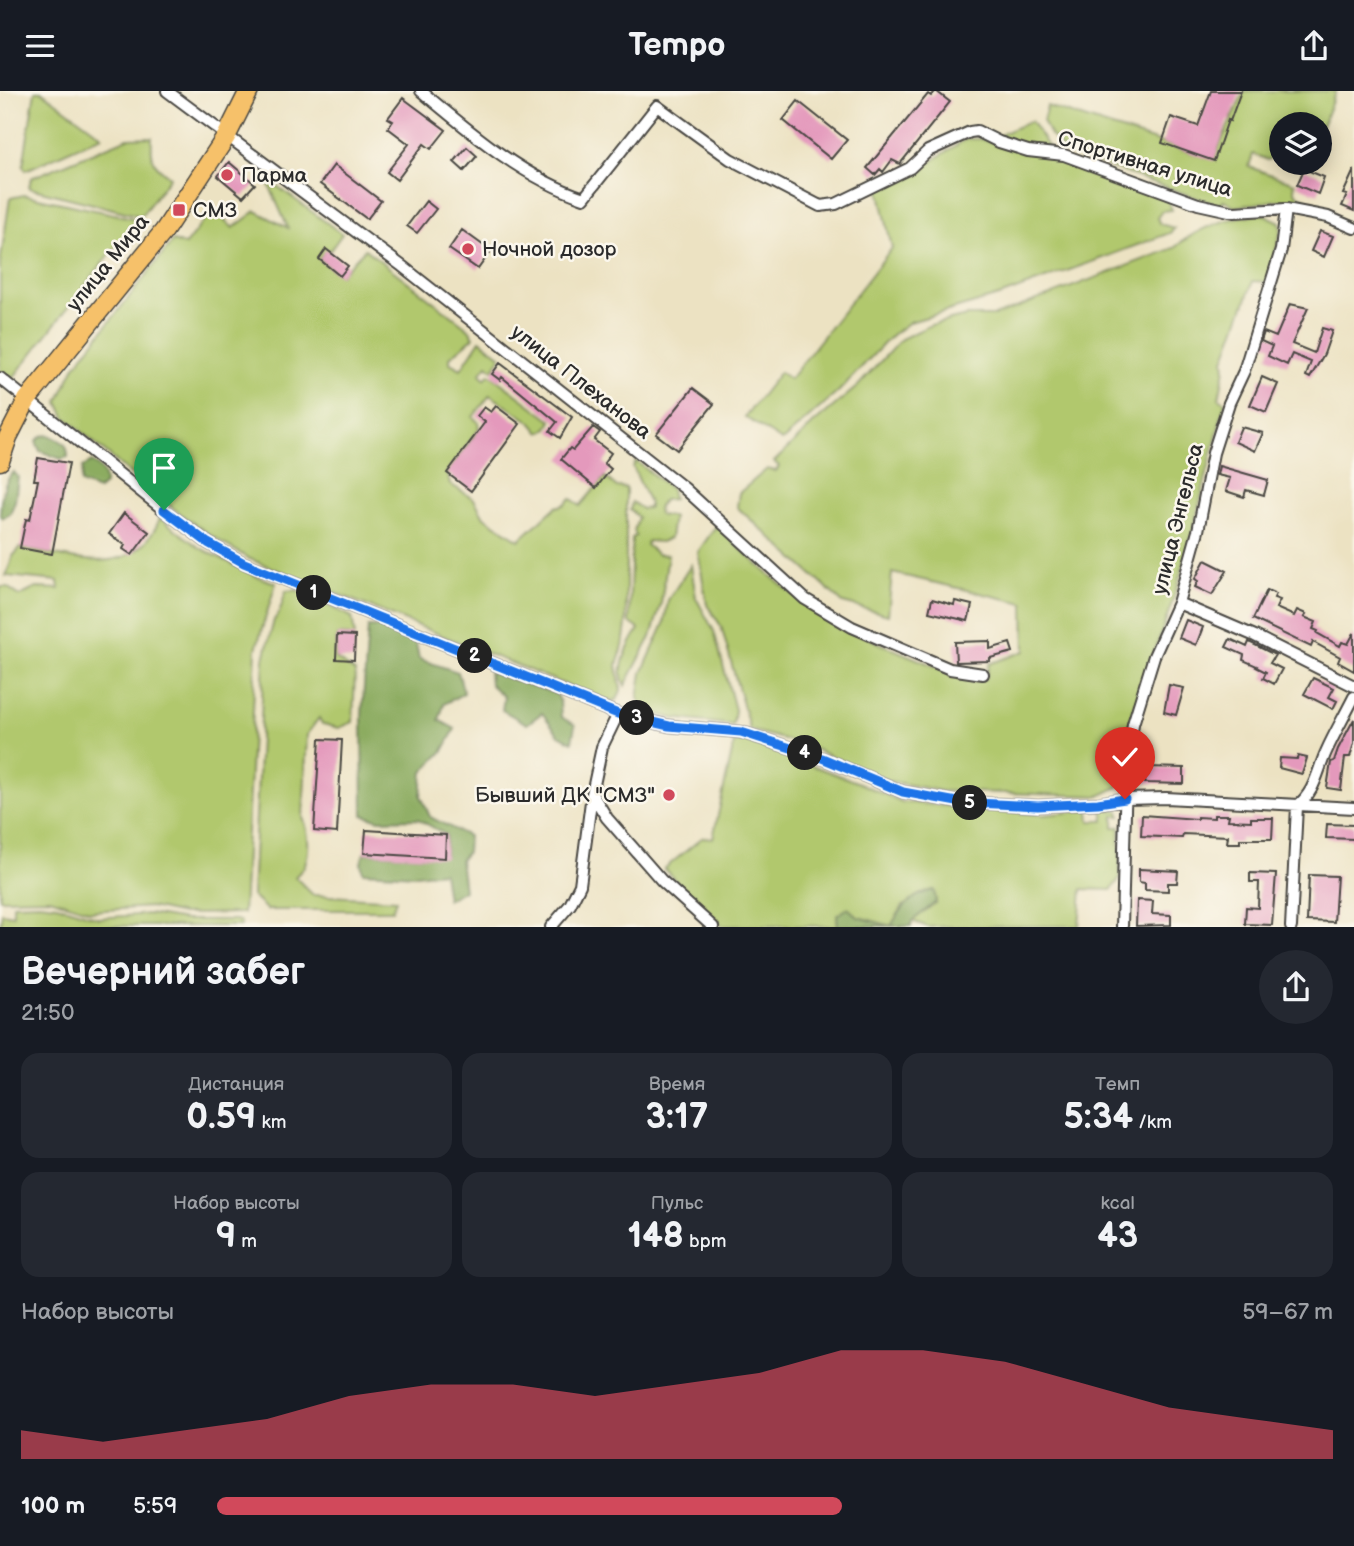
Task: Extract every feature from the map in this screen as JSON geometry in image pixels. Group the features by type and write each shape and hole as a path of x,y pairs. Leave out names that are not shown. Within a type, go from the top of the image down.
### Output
{"highway":[{"name":"улица Мира","path":"0,461 8,437 27,400 164,231 226,137 249,91"}],"street":[{"name":"улица Плеханова","path":"167,91 402,266 684,488 804,599 852,627 950,669 983,674"},
{"name":"Спортивная улица","path":"421,91 527,171 558,189 584,198 657,106 730,159 820,205 836,204 910,168 928,151 977,131 1009,145 1064,155 1198,204 1234,212 1286,209 1328,216 1354,228"},
{"name":"улица Энгельса","path":"1122,926 1126,773 1133,724 1154,656 1178,603 1198,531 1213,453 1229,403 1244,371 1281,250 1286,209"},
{"path":"0,378 208,543 244,563 618,714 669,726 741,732 822,758 903,792 957,802 1038,806 1166,798 1354,808"},
{"path":"1178,603 1255,636 1354,686"},
{"path":"1291,926 1297,806 1312,790 1325,753 1354,697"},
{"path":"551,926 570,905 580,884 592,794 602,747 618,714"},
{"path":"592,794 607,818 662,881 713,926"}],"green space":[{"path":"35,91 41,91 102,136 26,170 23,166"},
{"path":"1244,91 1336,91 1328,112 1269,112 1269,159 1253,154 1249,167 1295,183 1297,195 1327,207 1324,211 1278,200 1234,207 1223,201 1220,206 1066,152 1050,135 1043,121 1047,106 1214,160"},
{"path":"1031,121 1049,148 1039,149 998,137 1003,133"},
{"path":"152,137 154,161 170,177 141,216 29,188 31,178 128,138"},
{"path":"966,139 981,139 1066,160 1154,192 1168,201 1172,210 1162,211 1157,218 1160,224 1174,228 1170,233 1002,295 910,322 892,335 838,392 782,441 745,417 780,372 790,379 892,248 879,188 913,173"},
{"path":"266,178 342,234 329,252 326,250 319,259 340,275 365,249 469,329 474,337 450,357 450,363 461,369 480,340 501,356 493,370 487,365 480,374 485,379 489,374 552,421 548,428 540,433 531,422 490,395 473,417 478,422 479,429 447,473 450,484 474,499 484,517 519,540 556,507 564,505 571,498 580,506 605,477 617,487 626,488 626,625 617,665 621,690 617,700 607,701 250,559 177,511 65,417 58,402 75,366 173,241 185,245 213,209 233,228 256,211 288,228"},
{"path":"24,195 137,219 13,378 0,370 0,264 10,198"},
{"path":"1263,214 1280,222 1281,230 1268,282 1253,281 1224,360 1225,369 1219,398 1225,402 1173,600 1132,714 1118,787 1099,796 941,791 889,781 805,745 750,730 721,626 707,605 698,552 716,526 775,580 814,609 872,640 975,682 986,678 989,664 1025,651 1024,603 892,573 888,615 843,603 737,507 739,493 767,469 776,471 779,466 774,462 858,386 901,339 931,325 966,316 995,316 1174,248 1194,234 1216,224"},
{"path":"49,435 65,445 68,457 61,459 40,451 36,442 41,436"},
{"path":"636,461 671,489 673,499 663,500 658,508 659,515 673,517 670,538 661,542 648,541 646,545 657,554 668,555 661,604 651,637 625,686 622,679 623,664 628,648 639,629 629,622 632,538 636,536 634,531 638,517 630,510 632,502 642,509 649,508 633,467"},
{"path":"92,462 104,477 105,484 98,490 81,483 83,467"},
{"path":"14,472 18,477 15,501 10,514 3,518 0,515 3,492"},
{"path":"160,518 200,548 276,583 256,649 243,913 183,914 151,907 90,911 50,898 0,899 0,587 7,587 20,596 36,588 59,589 58,581 6,576 13,556 20,548 81,560 118,558 135,551 149,538"},
{"path":"691,565 696,598 714,631 735,710 733,725 672,718 646,711 638,698 642,673 664,624 668,600"},
{"path":"296,590 352,617 355,636 337,635 336,659 355,672 353,722 339,728 322,724 319,718 307,734 303,818 307,829 307,859 295,877 313,895 396,900 392,910 267,910 252,896 264,659 274,620 286,591"},
{"path":"368,627 380,627 415,638 419,659 458,672 464,693 444,704 439,720 455,729 443,751 423,772 421,796 430,817 468,836 467,852 460,860 464,890 447,900 443,872 416,875 363,872 361,863 364,853 445,857 446,835 418,819 380,820 363,815 362,715"},
{"path":"489,672 557,694 561,717 575,725 572,742 559,735 542,713 527,724 502,710 504,697 490,684"},
{"path":"744,741 857,782 902,802 1044,815 1089,810 1090,821 1104,821 1102,808 1119,811 1120,816 1114,816 1114,827 1120,827 1120,878 1111,890 1082,889 1079,926 928,927 912,921 936,902 934,890 903,906 891,926 858,917 837,915 838,926 722,926 664,869 703,837 713,838 734,743"},
{"path":"934,890 936,902 912,921 911,926 891,926 908,902"},
{"path":"13,904 57,905 99,918 149,914 185,920 236,920 241,922 241,926 0,926 2,913 13,915"},
{"path":"848,908 858,917 891,926 838,926 837,915"}],"building":[{"path":"936,91 950,102 900,164 892,160 883,172 880,169 875,175 867,168 928,94 931,96"},
{"path":"1211,91 1241,91 1214,161 1162,143 1171,117 1198,126"},
{"path":"403,98 446,130 431,149 424,144 397,180 387,172 409,144 388,128 393,121 388,118"},
{"path":"798,101 847,140 831,159 783,120"},
{"path":"467,147 477,156 464,171 454,162"},
{"path":"229,162 255,184 243,197 218,176"},
{"path":"334,165 381,201 367,219 320,184"},
{"path":"1354,170 1354,211 1342,206 1347,195 1343,194"},
{"path":"1301,175 1324,177 1318,194 1297,185"},
{"path":"426,201 436,209 417,233 407,226"},
{"path":"462,230 491,251 478,269 449,249"},
{"path":"1320,231 1333,236 1324,257 1311,251"},
{"path":"326,249 348,266 340,276 319,259"},
{"path":"1290,304 1308,308 1292,344 1314,353 1322,328 1332,331 1324,354 1310,378 1306,376 1311,362 1292,354 1287,365 1268,356 1272,346 1261,341 1264,332 1276,337"},
{"path":"500,363 572,417 560,438 550,431 557,422 502,377 500,380 492,374"},
{"path":"1262,377 1278,384 1266,412 1250,405"},
{"path":"693,388 714,404 677,450 656,434"},
{"path":"496,406 520,424 471,491 447,473 485,422 477,416 484,407 491,412"},
{"path":"593,427 600,432 594,440 611,453 604,463 611,469 596,488 561,459 570,448 573,450"},
{"path":"1241,427 1263,433 1255,451 1235,442"},
{"path":"38,458 69,463 52,554 20,548 26,519 30,520 38,480 34,480"},
{"path":"1219,466 1268,480 1264,495 1246,490 1244,497 1226,491 1230,478 1217,475"},
{"path":"124,513 149,532 132,555 123,549 125,545 109,534"},
{"path":"1205,560 1227,571 1212,595 1195,587 1198,581 1195,579"},
{"path":"1267,590 1276,594 1274,598 1280,600 1276,608 1294,616 1297,610 1306,614 1304,617 1316,622 1313,629 1318,631 1317,633 1340,646 1342,642 1348,644 1354,633 1354,671 1338,662 1340,657 1313,642 1311,647 1253,619"},
{"path":"932,599 954,605 955,601 972,605 968,621 929,612"},
{"path":"1186,620 1203,627 1196,645 1179,638"},
{"path":"337,635 355,636 354,660 336,659"},
{"path":"1230,639 1247,647 1249,642 1275,655 1270,663 1282,669 1274,684 1263,678 1266,672 1243,660 1244,655 1226,647"},
{"path":"990,641 990,649 1010,643 1013,652 990,658 990,661 956,662 955,642"},
{"path":"1313,678 1334,688 1329,697 1337,701 1333,709 1304,694"},
{"path":"1169,685 1184,688 1176,715 1164,712"},
{"path":"1354,719 1354,743 1350,757 1345,757 1341,790 1327,788 1331,762 1334,761"},
{"path":"320,739 342,740 337,833 314,831"},
{"path":"1298,756 1307,758 1302,774 1279,768 1280,758 1297,759"},
{"path":"1146,767 1184,768 1184,784 1145,783"},
{"path":"1142,815 1197,819 1229,815 1228,820 1251,821 1251,818 1273,818 1272,839 1240,839 1240,843 1227,843 1228,836 1141,836"},
{"path":"1327,824 1354,825 1354,839 1326,838"},
{"path":"366,830 446,835 445,858 364,853"},
{"path":"1139,869 1178,871 1177,883 1168,883 1168,891 1145,890 1145,883 1139,882"},
{"path":"1250,873 1276,874 1272,925 1245,924 1246,907 1258,908 1259,882 1250,882"},
{"path":"1309,875 1337,876 1334,922 1307,921"},
{"path":"1137,900 1153,901 1152,914 1171,915 1171,925 1136,926"}],"place":[{"name":"Парма","path":"227,175"},
{"name":"СМЗ","path":"179,210"},
{"name":"Ночной дозор","path":"468,249"},
{"name":"Бывший ДК \"СМЗ\"","path":"669,795"}],"route":[{"path":"164,510 208,543 244,563 618,714 669,726 741,732 822,758 903,792 957,802 1038,806 1125,799"}]}
